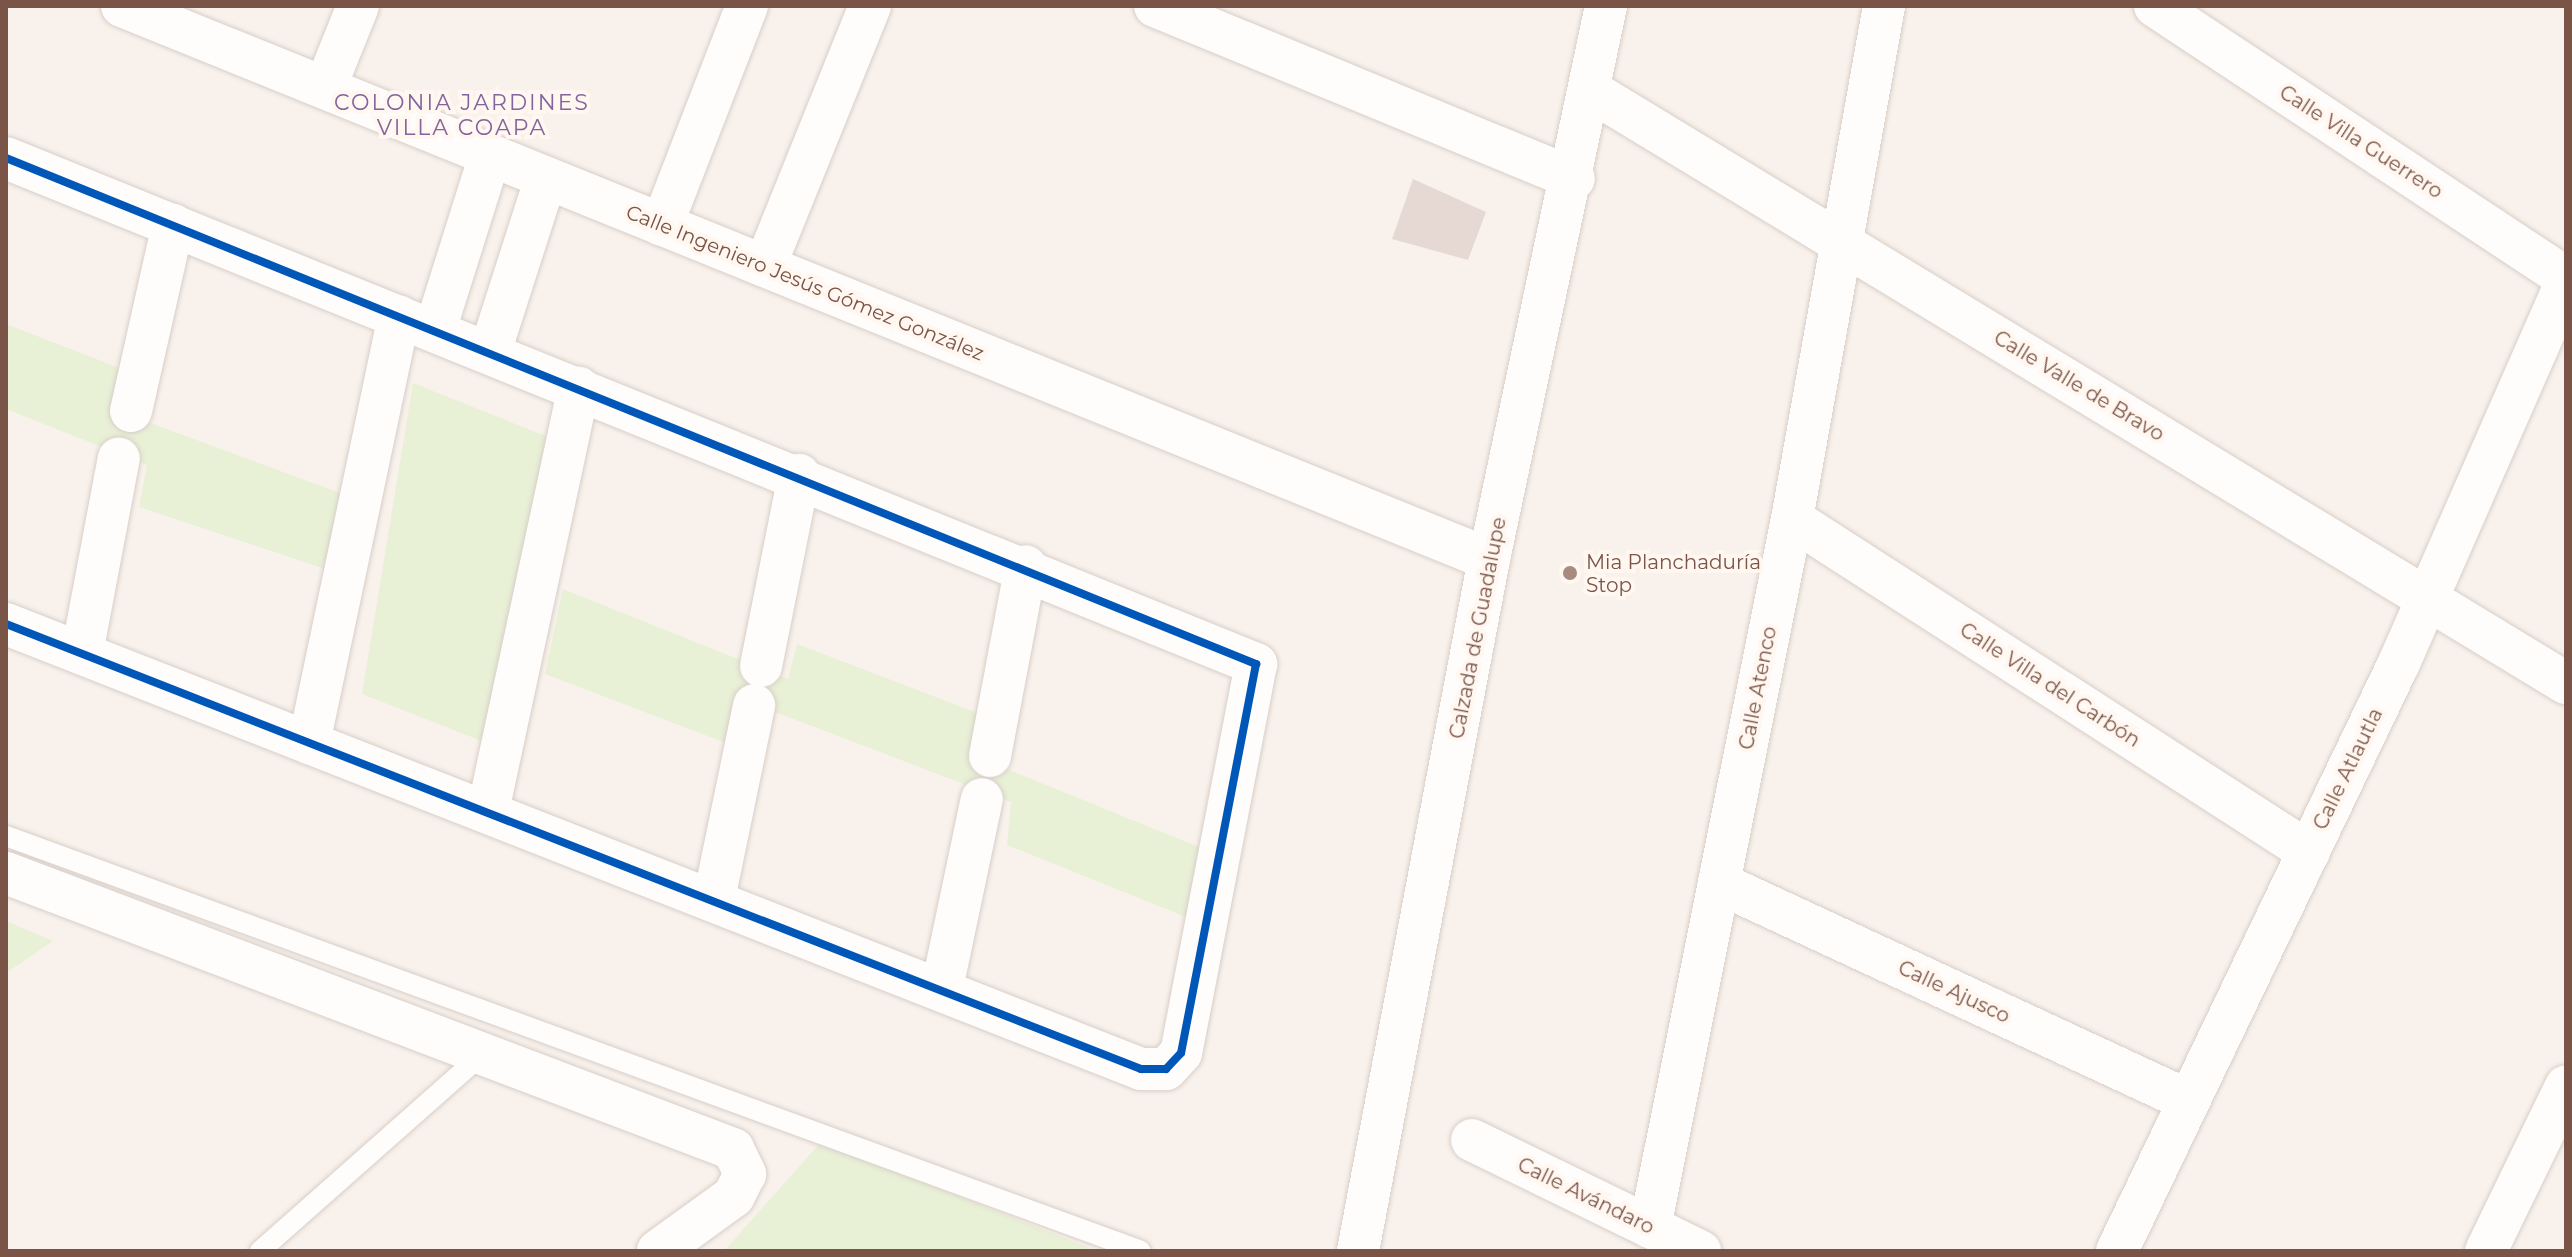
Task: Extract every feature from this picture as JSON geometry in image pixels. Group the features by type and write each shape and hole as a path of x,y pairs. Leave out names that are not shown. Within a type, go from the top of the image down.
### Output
{"street":[{"name":"Calle Ingeniero Jesús Gómez González","path":"122,6 1489,559"},
{"path":"325,88 358,6"},
{"path":"662,225 747,6"},
{"path":"765,266 870,6"},
{"path":"1155,6 1574,179"},
{"name":"Calle Atenco","path":"1650,1227 1792,519 1884,6"},
{"name":"Calle Villa Guerrero","path":"2155,6 2566,280"},
{"name":"Calzada de Guadalupe","path":"1358,1251 1489,559 1574,179 1591,91 1599,8"},
{"name":"Calle Valle de Bravo","path":"1591,91 2566,683"},
{"path":"309,743 417,323 490,156"},
{"path":"6,158 1026,566 1256,664 1181,1053 1166,1069 1141,1069 942,988 6,624"},
{"path":"490,352 546,178"},
{"path":"131,411 173,225"},
{"name":"Calle Atlautla","path":"2117,1251 2399,663 2423,595 2566,280"},
{"path":"488,811 579,388"},
{"path":"82,653 119,458"},
{"path":"714,899 799,475"},
{"name":"Calle Villa del Carbón","path":"1792,519 2309,852"},
{"path":"990,756 1026,566"},
{"path":"942,988 982,799"},
{"path":"6,873 733,1149 745,1174 734,1196 658,1251"},
{"name":"Calle Ajusco","path":"1719,883 2189,1101"},
{"path":"2486,1251 2566,1086"},
{"name":"Calle Avándaro","path":"1472,1140 1700,1251"}],"lane":[{"path":"6,836 1141,1251"},
{"path":"260,1251 484,1053"}],"green space":[{"path":"6,324 127,371 121,412 345,495 328,570 139,507 147,465 6,409"},
{"path":"413,383 548,437 487,743 362,694"},
{"path":"563,589 788,679 797,644 988,717 980,758 1206,850 1196,921 1007,845 1011,802 744,700 734,746 545,674"},
{"path":"6,921 53,941 6,973"},
{"path":"821,1142 1097,1251 724,1251"}],"building":[{"path":"1413,179 1486,212 1468,260 1392,239"}],"cycle path":[{"path":"6,158 1256,664 1181,1053 1166,1069 1141,1069 6,624"}],"place":[{"name":"Mia Planchaduría Stop","path":"1570,573"}],"district":[{"name":"COLONIA JARDINES VILLA COAPA","path":"462,114"}]}
